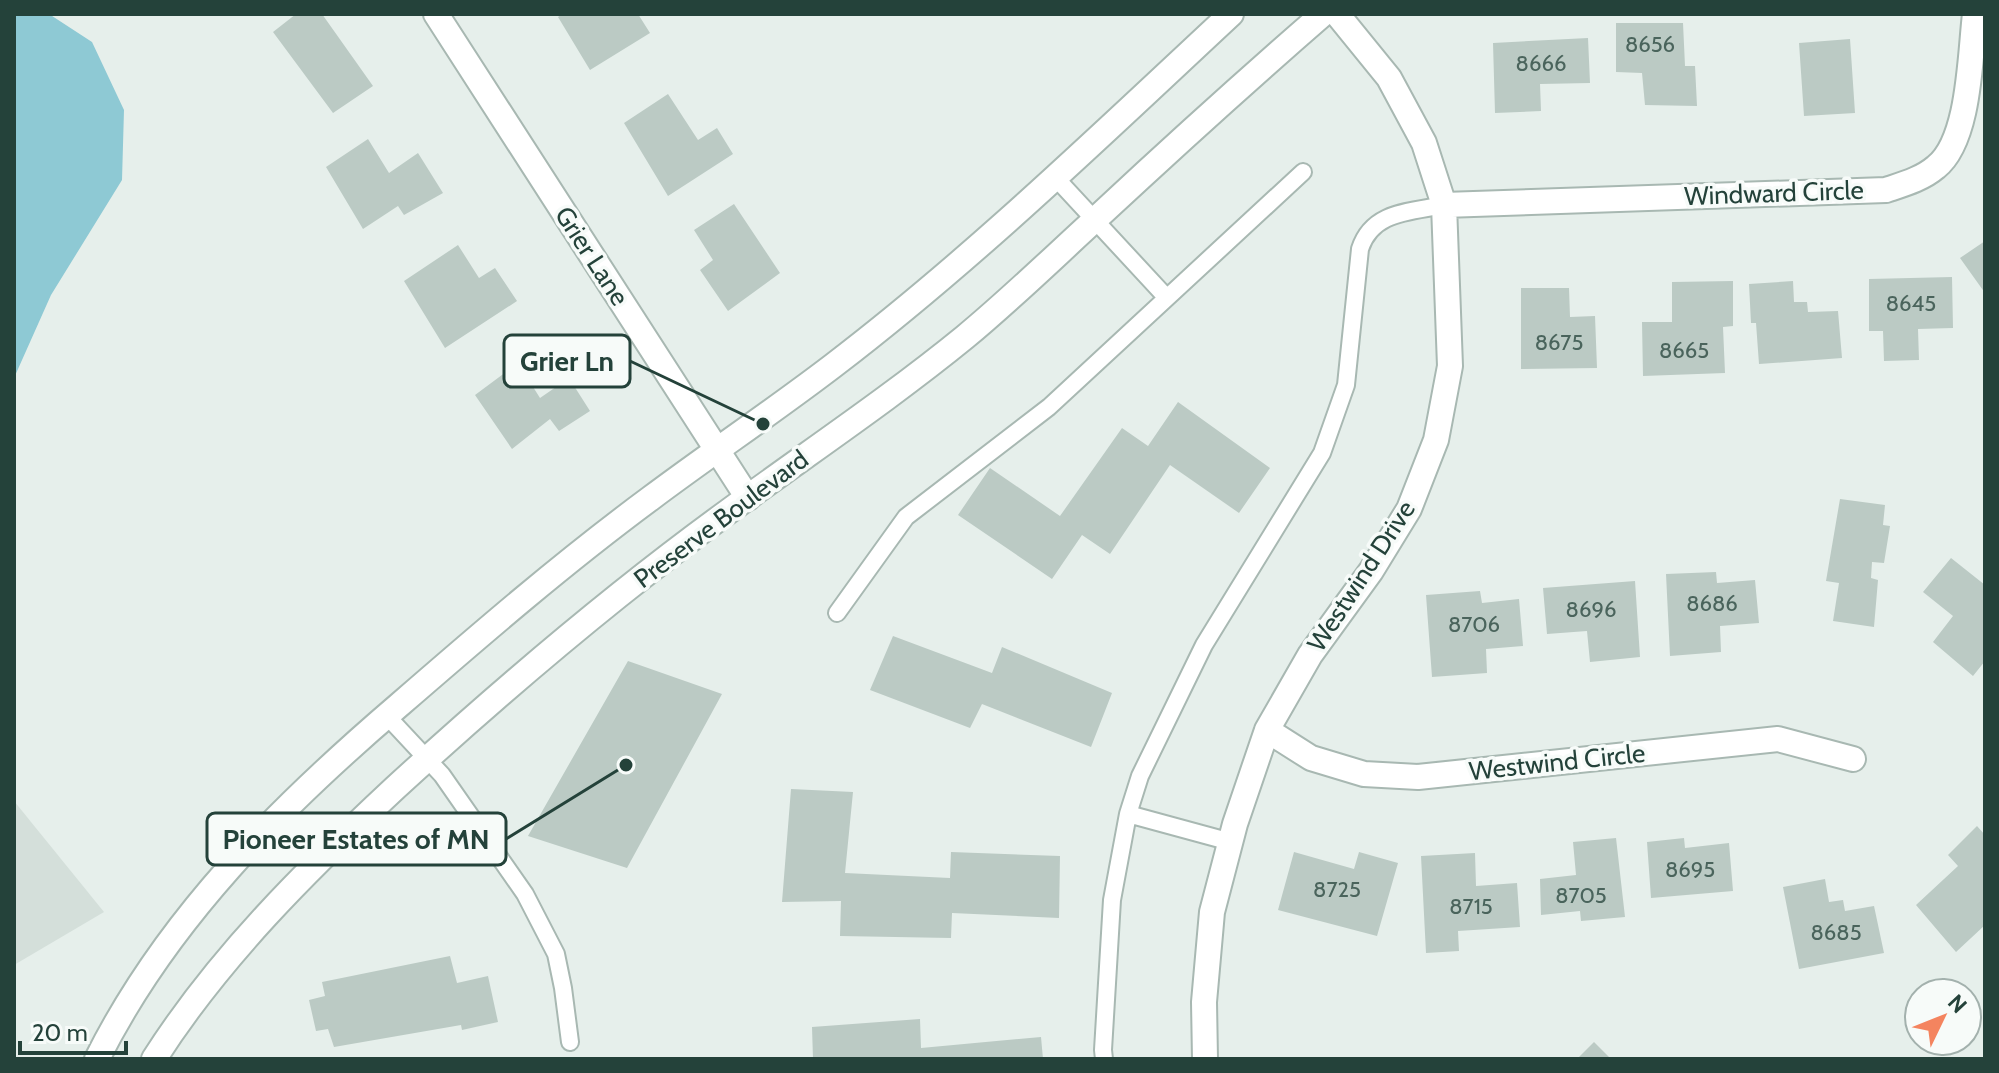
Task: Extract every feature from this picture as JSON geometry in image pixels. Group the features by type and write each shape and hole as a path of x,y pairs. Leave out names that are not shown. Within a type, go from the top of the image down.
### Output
{"street":[{"name":"Grier Lane","path":"436,14 748,498"},
{"path":"97,1059 113,1026 152,963 186,916 328,767 521,598 895,318 1231,14"},
{"name":"Preserve Boulevard","path":"154,1059 207,986 251,933 353,826 518,677 748,498 854,423 966,336 1323,14"},
{"name":"Westwind Drive","path":"1205,1059 1204,1002 1212,912 1267,730 1310,655 1371,571 1409,509 1436,440 1450,366 1444,205 1424,143 1389,78 1337,14"},
{"name":"Windward Circle","path":"1444,205 1886,190 1912,182 1938,166 1955,142 1962,114 1975,14"},
{"name":"Westwind Circle","path":"1267,730 1311,758 1364,774 1418,777 1778,739 1853,759"}],"lane":[{"path":"837,613 906,517 1049,407 1303,172"},
{"path":"1054,176 1167,298"},
{"path":"1104,1059 1112,900 1128,814 1140,776 1204,645 1322,453 1346,385 1360,249 1364,236 1374,224 1386,217 1444,205"},
{"path":"386,715 428,758 450,786 525,894 556,954 570,1042"},
{"path":"1128,814 1231,842"}],"shaded area":[{"path":"14,801 104,912 14,965"}],"water":[{"path":"14,14 49,14 92,42 124,110 122,180 51,295 14,378"}],"building":[{"path":"296,14 322,14 373,86 333,113 273,32"},
{"path":"562,14 638,14 650,33 590,70 558,17"},
{"path":"1616,23 1683,23 1685,66 1695,66 1697,106 1645,105 1642,73 1616,72"},
{"path":"1588,38 1590,83 1540,84 1541,111 1495,113 1493,43"},
{"path":"1850,39 1855,113 1804,116 1799,43"},
{"path":"668,94 698,140 717,128 733,154 668,196 624,123"},
{"path":"368,139 389,173 418,153 443,193 404,215 398,206 363,229 326,167"},
{"path":"734,204 780,273 728,311 700,270 713,260 694,230"},
{"path":"1985,241 1985,293 1960,258"},
{"path":"458,245 479,278 495,268 517,301 445,348 404,281"},
{"path":"1952,277 1953,328 1918,329 1919,360 1884,361 1883,331 1869,331 1869,279"},
{"path":"1733,281 1733,326 1723,327 1725,373 1643,376 1642,322 1672,322 1672,282"},
{"path":"1793,281 1794,302 1807,302 1808,312 1838,311 1842,358 1759,364 1756,323 1751,323 1749,284"},
{"path":"1521,288 1569,288 1570,317 1595,316 1597,368 1521,369"},
{"path":"518,363 540,398 569,378 590,411 559,431 550,419 512,449 475,395"},
{"path":"1178,402 1270,468 1239,513 1170,465 1110,554 1082,535 1052,579 958,515 990,468 1060,516 1122,428 1148,446"},
{"path":"1840,499 1885,505 1883,525 1890,526 1884,563 1872,562 1871,578 1878,580 1874,627 1833,621 1839,583 1826,581"},
{"path":"1951,558 1985,585 1985,661 1973,676 1933,642 1953,616 1923,592"},
{"path":"1716,572 1717,583 1755,580 1759,623 1720,626 1721,652 1670,656 1666,574"},
{"path":"1635,581 1640,657 1590,662 1587,631 1547,634 1543,588"},
{"path":"1480,591 1482,603 1519,599 1523,646 1486,649 1487,673 1432,677 1426,595"},
{"path":"893,636 992,673 1002,647 1112,693 1091,747 982,704 970,728 870,690"},
{"path":"628,661 722,694 627,868 528,836"},
{"path":"791,789 853,792 845,873 950,878 951,852 1060,856 1059,918 952,913 951,938 840,936 841,901 782,902"},
{"path":"1977,826 1985,835 1985,925 1956,952 1916,905 1958,866 1948,855"},
{"path":"1616,838 1625,917 1581,921 1580,911 1541,915 1540,879 1576,875 1573,842"},
{"path":"1684,838 1685,848 1729,843 1733,891 1651,898 1647,842"},
{"path":"1294,852 1354,869 1359,852 1398,863 1377,936 1278,910"},
{"path":"1475,853 1476,886 1517,883 1520,927 1458,931 1459,951 1426,953 1421,856"},
{"path":"1825,879 1829,902 1843,900 1845,911 1874,906 1884,953 1799,969 1783,887"},
{"path":"450,956 457,983 488,976 498,1022 462,1030 461,1025 334,1047 328,1029 316,1031 309,1000 325,996 322,982"},
{"path":"920,1019 921,1048 1041,1037 1043,1059 813,1059 812,1027"},
{"path":"1594,1042 1611,1059 1577,1059"}],"place":[{"name":"Grier Ln","path":"763,424"},
{"name":"Pioneer Estates of MN","path":"626,765"}]}
